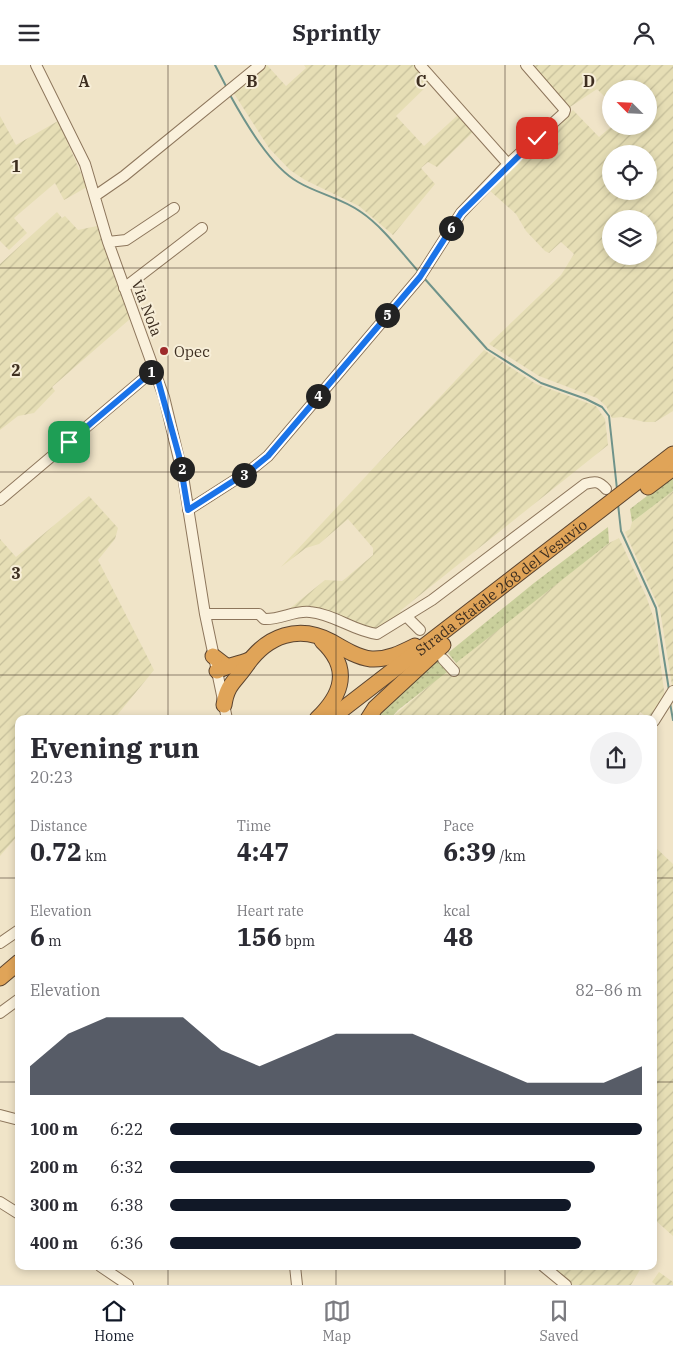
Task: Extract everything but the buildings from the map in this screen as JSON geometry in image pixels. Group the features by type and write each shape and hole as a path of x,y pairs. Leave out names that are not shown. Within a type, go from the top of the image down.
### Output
{"highway":[{"name":"Strada Statale 268 del Vesuvio","path":"335,715 503,586 629,495 673,454"},
{"name":"Strada Statale 268 del Vesuvio","path":"629,495 673,468"},
{"name":"Strada Statale 268 del Vesuvio","path":"352,715 443,652 603,515"},
{"path":"224,672 249,660 272,640 281,635 298,632 318,636 356,655 370,659 384,659 418,644 503,586"},
{"path":"318,636 334,654 340,666 340,684 330,706 321,715"},
{"path":"371,715 388,694 443,652"},
{"path":"213,656 224,672 226,690 225,712"},
{"path":"0,978 15,965"},
{"path":"0,987 15,976"}],"street":[{"name":"Via Nola","path":"36,65 73,137 95,196 124,288 155,369 179,456 213,656"},
{"path":"95,196 124,175 260,65"},
{"path":"420,65 508,164"},
{"path":"188,510 252,469 268,456 420,277 461,213 508,164 564,113 565,110 526,65"},
{"path":"108,242 126,240 174,208"},
{"path":"124,288 202,228"},
{"path":"0,500 155,369"},
{"path":"205,614 258,614 264,619 271,620 307,611 321,613 367,632 377,634 407,617 585,484 593,481 600,483 606,489"},
{"path":"407,617 420,630"},
{"path":"443,652 454,671"},
{"path":"657,716 673,691"},
{"path":"0,943 15,933"},
{"path":"0,1013 15,1002"},
{"path":"0,1115 15,1119"},
{"path":"0,1202 15,1211"},
{"path":"106,1270 128,1285"},
{"path":"295,1270 297,1285"},
{"path":"548,1270 566,1285"}],"shaded area":[{"path":"263,65 267,65 286,86 306,68 304,65 417,65 432,81 396,116 424,146 460,113 475,130 437,167 428,162 421,168 435,184 393,235 359,206 305,180 290,170 269,148 233,92"},
{"path":"530,65 673,65 673,411 655,422 622,417 612,418 606,406 597,398 539,376 489,344 561,275 574,254 561,242 549,253 545,251 526,231 516,214 488,189 573,110 599,137 602,134 658,135 658,80 602,80 602,94 597,89 567,109"},
{"path":"0,116 16,145 58,121 87,187 64,200 55,183 14,218 27,233 9,250 0,241"},
{"path":"57,212 62,218 65,216 78,230 97,226 130,319 52,387 55,391 34,413 18,416 0,430 0,264"},
{"path":"484,350 536,384 596,406 605,419 608,445 400,611 402,615 382,628 371,630 324,609 313,607 288,610 325,580 342,581 373,555 373,548 348,519 319,544 306,548 281,567"},
{"path":"673,491 672,685 660,610 625,532 630,529 632,522"},
{"path":"89,496 118,528 115,539 98,560 154,670 117,715 15,715 15,839 0,856 0,539 16,557"},
{"path":"619,538 646,596 655,622 665,698 653,715 644,715 640,712 639,715 395,715 476,646 609,543"},
{"path":"657,849 673,864 673,1236 657,1222"},
{"path":"555,1270 640,1270 631,1285 573,1285"},
{"path":"659,1272 673,1282 673,1285 656,1285 652,1282"}],"green space":[{"path":"673,476 673,491 632,522 630,509"},
{"path":"608,527 609,543 456,663 448,653 534,583"},
{"path":"438,661 447,672 394,715 376,715 398,691"}],"waterway":[{"path":"215,65 227,88"},
{"path":"230,95 243,118 278,166 298,182 354,207 369,218 419,272"},
{"path":"424,278 487,349 541,383 586,399 602,407 609,416 617,489"},
{"path":"618,504 621,531 656,608 669,690"},
{"path":"670,703 673,720"}],"place":[{"name":"Opec","path":"164,351"}],"route":[{"path":"69,442 155,369 179,456 188,510 224,488 268,456 420,277 461,213 508,164 537,138"}]}
